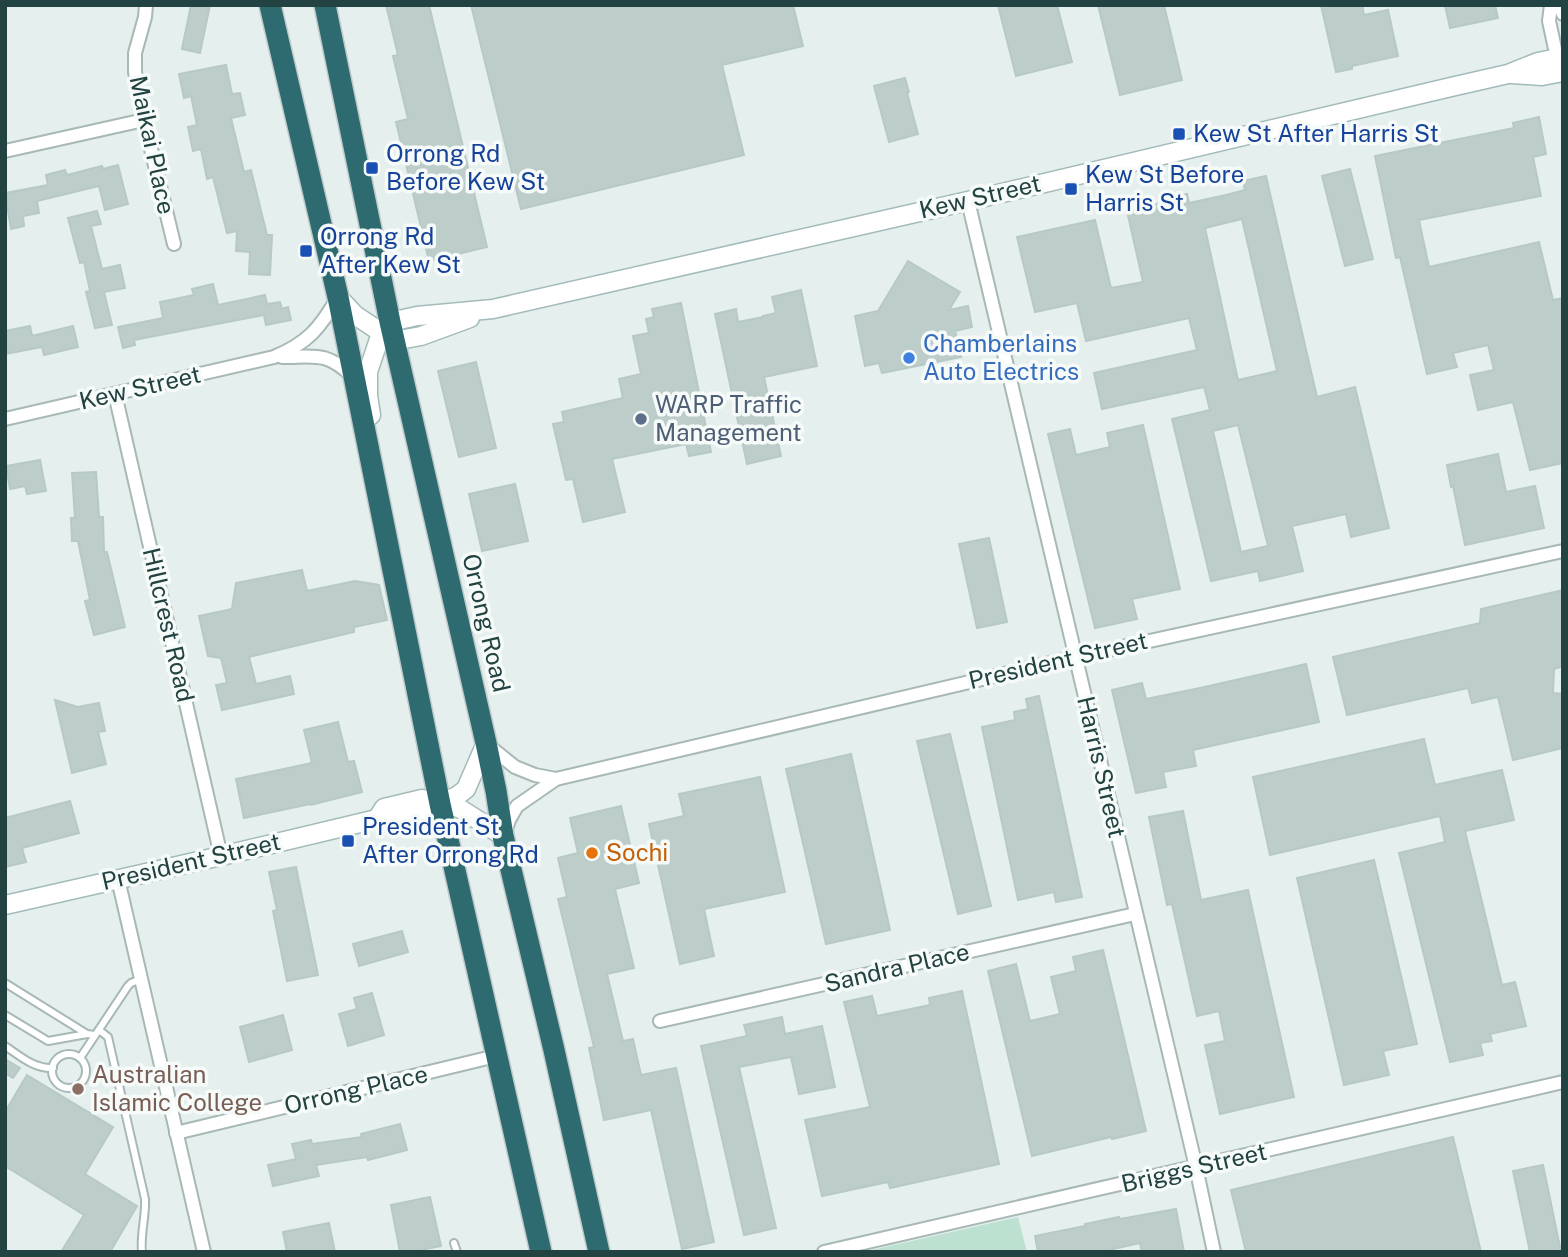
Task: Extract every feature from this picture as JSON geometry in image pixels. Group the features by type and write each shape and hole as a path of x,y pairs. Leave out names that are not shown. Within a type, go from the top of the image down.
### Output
{"highway":[{"path":"270,5 338,298 440,804 541,1252"},
{"name":"Orrong Road","path":"325,5 388,332 486,743 503,836 560,1072 599,1252"}],"street":[{"name":"Maikai Place","path":"146,5 135,53 135,72 174,244"},
{"path":"1551,5 1549,21 1561,68"},
{"path":"1559,5 1563,14"},
{"name":"Kew Street","path":"388,332 421,336 493,309 1508,74 1538,62 1561,68"},
{"path":"5,151 144,120"},
{"name":"Harris Street","path":"968,201 1214,1252"},
{"path":"338,298 355,315 388,332 368,372 368,396 385,526"},
{"name":"Kew Street","path":"5,419 274,357 306,341 338,298"},
{"name":"Kew Street","path":"274,357 324,357 340,364 354,378"},
{"name":"Hillcrest Road","path":"115,394 221,856"},
{"name":"President Street","path":"503,836 517,806 556,779 1076,657 1563,551"},
{"name":"President Street","path":"5,905 377,819 388,823 426,816 440,804 466,789 486,743 515,767 556,779"},
{"path":"440,804 459,808 503,836"},
{"path":"118,879 204,1252"},
{"name":"Sandra Place","path":"660,1021 1135,914"},
{"name":"Orrong Place","path":"176,1133 496,1056"},
{"name":"Briggs Street","path":"824,1252 1563,1082"}],"lane":[{"path":"80,1058 128,986 141,979"},
{"path":"5,983 87,1034"},
{"path":"5,1015 48,1041 97,1033 108,1037 145,1199 142,1252"},
{"path":"5,1046 44,1069 53,1068"},
{"path":"63,1055 80,1058 86,1074 83,1080 75,1087 69,1088 58,1084 54,1079 55,1063 63,1055"},
{"path":"454,1243 457,1252"}],"green space":[{"path":"1018,1217 1027,1252 863,1252"}],"building":[{"path":"191,5 210,5 200,53 182,49"},
{"path":"386,5 429,5 487,247 429,261 396,122 408,119 393,56 398,55"},
{"path":"471,5 793,5 803,46 722,65 744,155 521,209"},
{"path":"998,5 1057,5 1072,62 1016,76"},
{"path":"1098,5 1164,5 1182,80 1120,95"},
{"path":"1321,5 1362,5 1364,15 1388,10 1398,56 1336,72"},
{"path":"1445,5 1495,5 1498,18 1450,28"},
{"path":"226,65 232,94 240,93 245,115 231,118 244,172 251,170 267,235 272,235 270,275 249,274 250,252 236,251 237,231 227,233 213,177 207,179 201,149 193,151 188,127 197,125 191,96 184,98 179,74"},
{"path":"905,78 918,134 889,142 874,86"},
{"path":"1539,117 1546,154 1533,157 1541,196 1419,220 1429,267 1539,242 1553,300 1563,298 1563,463 1530,470 1513,402 1478,410 1470,375 1494,370 1488,345 1453,353 1457,367 1427,374 1400,257 1396,258 1375,156 1514,128 1513,123"},
{"path":"118,165 128,204 105,210 99,186 37,201 39,213 23,216 24,226 11,229 5,193 48,185 46,175 65,170 67,175"},
{"path":"1350,169 1373,259 1345,266 1322,176"},
{"path":"1266,176 1317,397 1355,387 1389,528 1351,537 1346,514 1292,526 1303,571 1260,581 1258,571 1211,581 1172,419 1210,410 1204,387 1102,409 1094,373 1197,350 1189,318 1086,341 1077,303 1035,312 1017,237 1095,220 1111,288 1143,282 1127,211 1187,194 1189,203 1226,195 1245,190 1243,181","holes":["1242,219 1277,371 1238,380 1205,228","1238,425 1268,546 1241,552 1213,431"]},
{"path":"97,211 101,224 91,226 102,269 120,265 125,288 104,292 112,325 95,328 86,292 90,291 84,262 80,263 68,218"},
{"path":"908,261 960,292 949,310 968,306 972,327 955,331 961,357 882,373 879,363 865,366 855,316 878,311"},
{"path":"213,284 218,305 265,295 267,304 280,302 282,309 288,307 291,320 266,325 264,315 134,340 135,345 123,348 118,327 163,318 160,302 194,295 192,289"},
{"path":"801,290 817,366 764,377 781,456 747,464 715,314 736,309 738,322 763,317 776,313 772,297"},
{"path":"681,303 711,452 689,456 686,444 612,459 625,512 583,522 573,479 566,480 553,424 564,422 562,412 623,398 619,379 641,374 633,336 649,333 646,319 654,317 652,309"},
{"path":"30,326 32,336 73,326 78,347 44,355 42,347 5,354 5,331"},
{"path":"476,362 496,448 459,457 438,371"},
{"path":"1143,425 1180,589 1132,599 1137,619 1095,628 1048,434 1070,429 1076,455 1110,447 1107,433"},
{"path":"1498,454 1506,492 1535,486 1544,528 1465,545 1447,465"},
{"path":"40,460 46,491 27,494 25,486 10,489 6,466"},
{"path":"96,472 99,517 103,517 104,552 107,552 125,627 94,635 85,601 90,600 78,541 72,541 71,518 75,518 72,473"},
{"path":"515,484 528,541 482,551 469,494"},
{"path":"989,538 1007,622 977,628 959,544"},
{"path":"302,570 307,591 355,581 379,585 387,620 354,627 354,632 249,657 256,684 290,676 294,694 222,710 216,685 227,683 221,658 208,656 199,616 232,609 236,583"},
{"path":"1563,590 1563,666 1554,669 1553,693 1563,694 1563,748 1513,760 1498,697 1472,703 1468,688 1347,715 1333,657 1480,623 1481,609"},
{"path":"1306,664 1319,722 1193,750 1196,766 1163,772 1166,787 1136,793 1112,690 1142,683 1146,699"},
{"path":"1039,696 1082,897 1056,902 1054,892 1018,900 982,727 1015,720 1014,712 1028,709 1026,699"},
{"path":"55,700 78,707 99,703 105,731 98,732 106,764 72,773"},
{"path":"338,722 348,762 354,761 362,792 244,818 236,779 312,763 304,730"},
{"path":"950,734 991,906 958,914 917,741"},
{"path":"1424,739 1435,785 1502,770 1514,820 1465,831 1502,985 1515,982 1526,1026 1490,1034 1492,1041 1480,1043 1483,1055 1450,1062 1399,853 1445,842 1440,816 1270,855 1253,777"},
{"path":"851,754 890,930 826,944 786,769"},
{"path":"760,777 785,892 704,909 714,956 680,964 649,824 684,816 679,794"},
{"path":"70,801 79,833 22,848 26,862 5,867 5,818"},
{"path":"621,806 639,883 615,889 634,968 607,974 623,1041 633,1039 641,1075 676,1068 714,1242 682,1249 651,1110 604,1120 589,1048 594,1047 558,899 567,897 558,858 578,853 570,818"},
{"path":"1183,811 1201,900 1248,890 1294,1097 1220,1114 1205,1045 1225,1041 1219,1011 1197,1016 1172,904 1167,905 1149,817"},
{"path":"1374,860 1417,1044 1383,1051 1389,1075 1344,1085 1297,878"},
{"path":"296,867 318,975 287,981 273,911 277,910 269,872"},
{"path":"402,931 408,952 359,966 353,944"},
{"path":"1103,950 1146,1131 1032,1156 988,971 1016,964 1030,1021 1060,1014 1051,977 1076,971 1073,957"},
{"path":"962,991 999,1164 890,1188 888,1182 822,1196 805,1120 870,1107 844,1002 872,996 877,1016 930,1005 929,998"},
{"path":"372,993 384,1035 348,1046 339,1014 357,1009 354,998"},
{"path":"283,1015 292,1050 249,1062 240,1027"},
{"path":"782,1017 785,1034 822,1026 835,1087 799,1094 791,1057 739,1067 776,1228 744,1235 701,1046 747,1036 744,1025"},
{"path":"5,1059 20,1068 13,1078 5,1073"},
{"path":"27,1075 113,1127 85,1174 137,1206 110,1252 61,1252 84,1215 5,1166 5,1112"},
{"path":"400,1124 407,1150 368,1160 367,1157 316,1165 319,1176 273,1186 268,1165 296,1159 292,1144 362,1137 361,1134"},
{"path":"1453,1137 1481,1252 1246,1252 1231,1190"},
{"path":"1543,1165 1561,1252 1530,1252 1513,1171"},
{"path":"430,1197 441,1246 400,1252 391,1205"},
{"path":"1176,1209 1184,1252 1142,1252 1140,1243 1100,1252 1038,1252 1035,1236 1119,1217 1120,1219"},
{"path":"329,1223 335,1252 287,1252 283,1232"}],"place":[{"name":"Kew St After Harris St","path":"1179,134"},
{"name":"Orrong Rd Before Kew St","path":"372,168"},
{"name":"Kew St Before Harris St","path":"1071,189"},
{"name":"Orrong Rd After Kew St","path":"306,251"},
{"name":"Chamberlains Auto Electrics","path":"909,358"},
{"name":"WARP Traffic Management","path":"641,419"},
{"name":"President St After Orrong Rd","path":"348,841"},
{"name":"Sochi","path":"592,853"},
{"name":"Australian Islamic College","path":"78,1089"}]}
